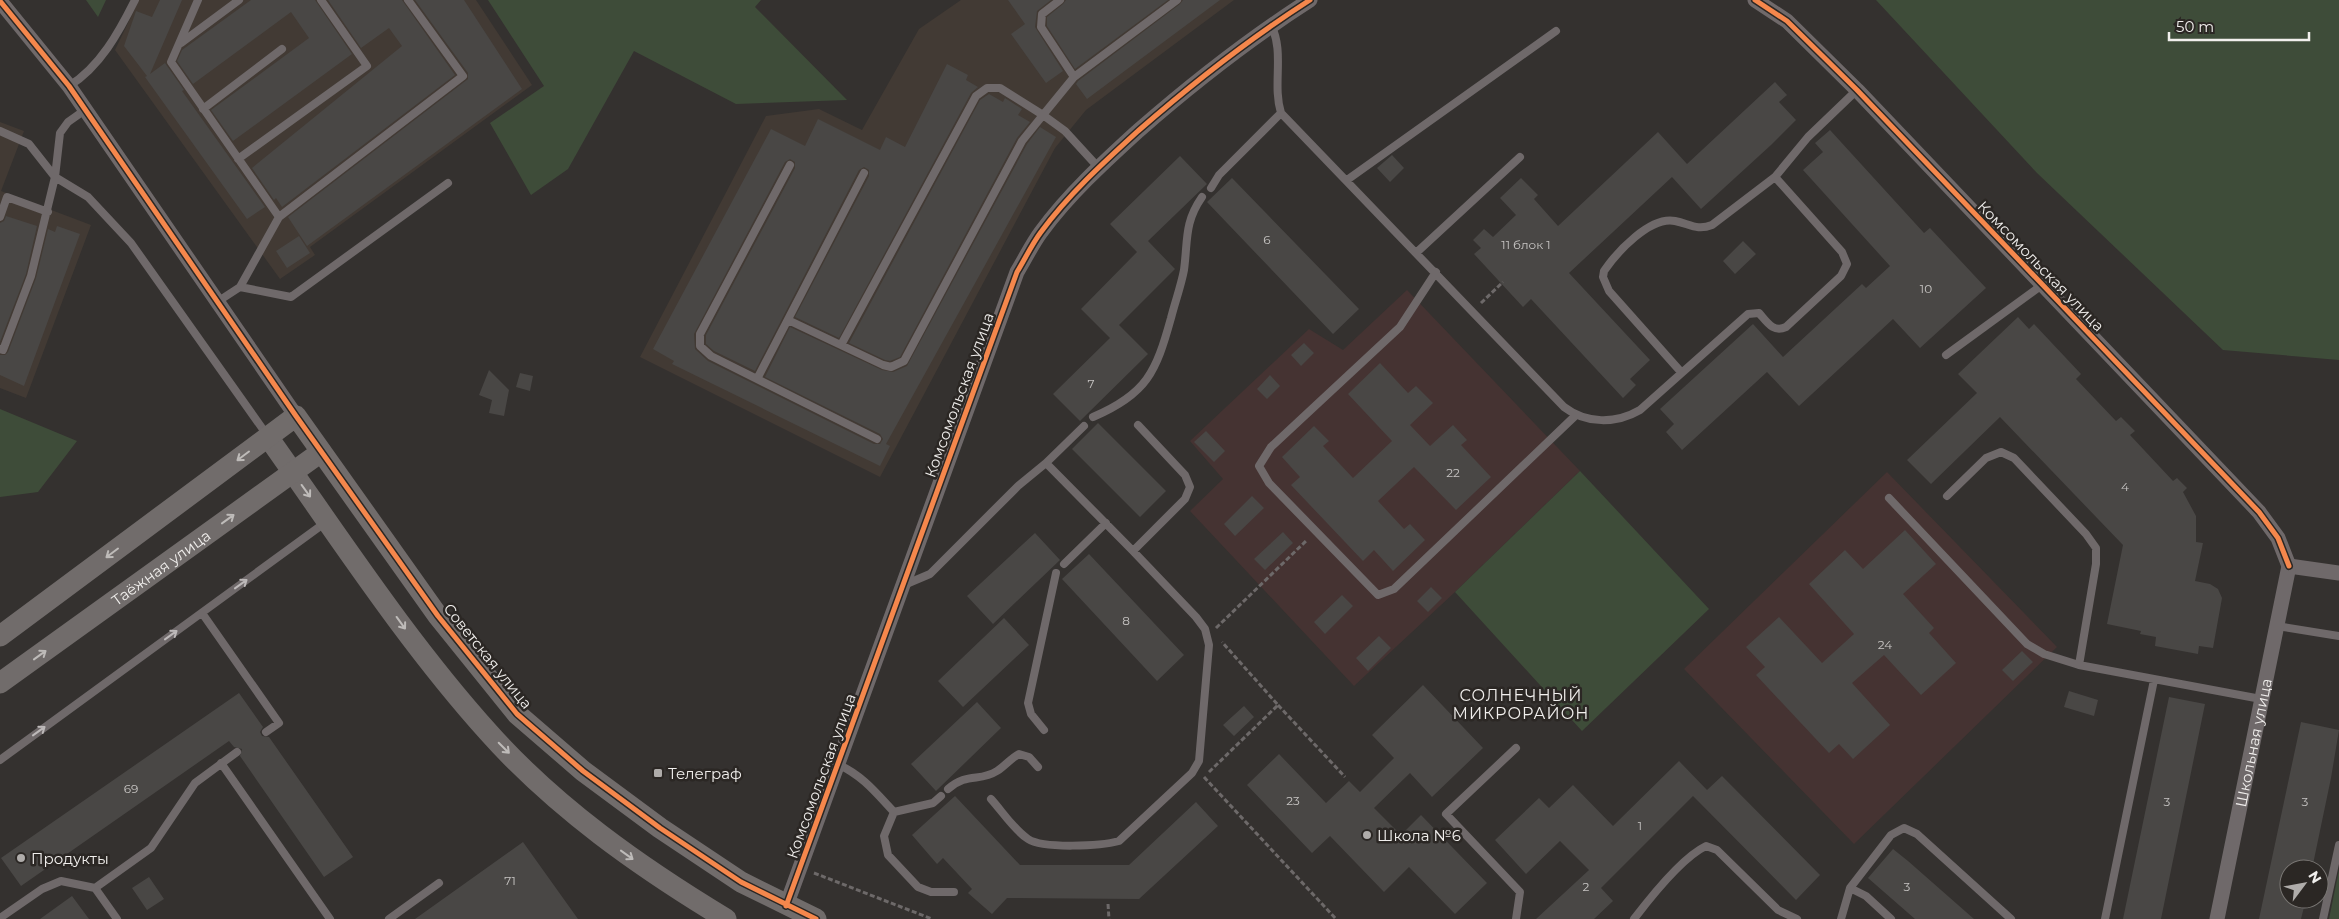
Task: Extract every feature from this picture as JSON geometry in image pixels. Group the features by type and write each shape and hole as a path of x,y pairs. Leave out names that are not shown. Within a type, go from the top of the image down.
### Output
{"street":[{"name":"Комсомольская улица","path":"786,906 1018,272 1040,233 1069,197 1098,167 1174,100 1271,25 1310,0"},
{"name":"Комсомольская улица","path":"1755,0 1788,21 1857,90 2259,512 2278,538 2289,566"},
{"path":"0,1 69,86 296,416 0,636"},
{"name":"Советская улица","path":"296,416 438,616 517,714 582,771 660,828 741,882 786,906 816,919"},
{"path":"268,437 416,643 489,733 526,771 627,856 726,919"},
{"name":"Таёжная улица","path":"0,683 321,452"},
{"path":"2289,566 2339,573"},
{"name":"Школьная улица","path":"2217,919 2289,566"}],"lane":[{"path":"69,86 82,78 97,61 120,31 135,0"},
{"path":"198,0 171,62 278,217"},
{"path":"179,44 239,0"},
{"path":"238,159 368,66 321,0"},
{"path":"217,302 240,287 278,217 463,76 408,0"},
{"path":"1060,0 1042,14 1041,27 1074,77"},
{"path":"788,320 883,365 890,367 904,361 1022,141 1074,77 1177,0"},
{"path":"1271,25 1277,37 1276,97 1280,113 1436,272 1564,407 1575,416 1602,420 1628,417 1640,410 1748,314 1759,313 1773,329 1780,330 1786,327 1845,270 1847,259 1842,252 1775,177"},
{"path":"1346,180 1556,32"},
{"path":"203,109 282,49"},
{"path":"841,345 976,96 987,88 1000,88 1043,115 1065,131 1098,167"},
{"path":"1681,372 1609,291 1604,284 1604,271 1638,234 1652,226 1674,221 1692,228 1704,228 1712,225 1775,177 1788,164 1808,137 1857,90"},
{"path":"0,349 3,350 31,276 48,212 55,177 60,133 68,122 85,110"},
{"path":"1211,188 1219,175 1280,113"},
{"path":"0,131 30,144 55,177 88,197 131,243 268,437"},
{"path":"1416,253 1520,157"},
{"path":"790,164 700,334 700,346 711,356 877,439"},
{"path":"758,379 864,173"},
{"path":"240,287 291,297 448,183"},
{"path":"0,218 7,197 48,212"},
{"path":"1093,418 1120,406 1152,374 1159,360 1184,271 1191,212 1202,197"},
{"path":"1436,272 1400,327 1271,447 1259,466 1270,483 1316,531 1378,595 1394,589 1575,416"},
{"path":"1946,354 2042,285"},
{"path":"1133,551 1185,499 1190,487 1185,475 1138,425"},
{"path":"904,586 930,574 1018,486 1046,463 1084,426"},
{"path":"1947,496 1986,458 2001,452 2014,458 2086,534 2096,548 2096,564 2079,665"},
{"path":"991,800 1027,838 1040,843 1107,844 1119,841 1192,773 1199,761 1209,645 1206,629 1196,616 1046,463"},
{"path":"1889,498 2027,644 2044,654 2079,665 2261,699"},
{"path":"0,760 328,521"},
{"path":"1064,564 1106,524"},
{"path":"1044,730 1031,714 1028,703 1056,573"},
{"path":"202,613 279,723 266,732"},
{"path":"2277,626 2339,636"},
{"path":"2105,919 2154,680"},
{"path":"1516,748 1446,814 1520,892 1516,919"},
{"path":"95,888 152,848 195,783 237,752"},
{"path":"948,789 958,780 987,775 996,771 1008,760 1019,754 1029,758 1038,767"},
{"path":"221,763 328,916 319,919"},
{"path":"838,765 852,770 894,812"},
{"path":"894,812 933,803 941,796"},
{"path":"894,812 884,836 888,855 918,887 930,892 954,892"},
{"path":"1841,919 1850,888 1891,835 1904,828 1917,834 2011,919"},
{"path":"1634,919 1644,905 1695,851 1706,846 1717,850 1778,910 1797,919"},
{"path":"2323,919 2339,846"},
{"path":"0,918 42,888 61,881 95,888 117,919"},
{"path":"389,919 439,883"},
{"path":"1850,888 1866,896 1891,919"}],"path":[{"path":"1485,312 1478,305 1503,282"},
{"path":"1196,616 1212,632 1316,531"},
{"path":"1219,639 1345,777"},
{"path":"1278,705 1204,777 1336,919"},
{"path":"800,867 932,919"},
{"path":"1108,904 1109,919"}],"shaded area":[{"path":"139,0 476,0 532,85 310,247 315,255 280,279 115,50"},
{"path":"961,0 1234,0 1086,110 1055,148 880,477 640,357 766,116 819,109 862,130 919,29"},
{"path":"0,122 24,131 1,191 91,225 26,398 0,388"},
{"path":"1407,290 1580,471 1455,592 1354,686 1190,511 1223,479 1190,441 1309,329 1343,350"},
{"path":"1887,472 2057,647 1854,844 1684,669"}],"green space":[{"path":"86,0 106,0 98,17"},
{"path":"488,0 761,0 755,7 847,100 736,104 634,51 568,169 531,195 490,123 544,86"},
{"path":"1876,0 2339,0 2339,360 2223,350 2037,173"},
{"path":"0,409 77,441 38,492 0,497"},
{"path":"1580,471 1709,609 1582,731 1455,592"},
{"path":"2339,870 2339,919 2329,919"}],"building":[{"path":"160,0 182,0 150,74 165,63 184,90 182,91 265,207 247,219 124,46 136,11 152,17"},
{"path":"251,0 315,0 352,54 233,141 211,110 309,38 291,12 193,84 177,61 182,50"},
{"path":"328,0 402,0 455,75 282,207 276,198 274,200 252,168 402,46 389,28 361,48"},
{"path":"415,0 464,0 522,89 307,246 288,217 468,79 468,73"},
{"path":"1008,0 1051,0 1037,11 1035,27 1063,71 1046,83 1011,34 1025,24"},
{"path":"1066,0 1168,0 1075,69 1047,26 1047,17"},
{"path":"1183,0 1220,0 1087,99 1076,84 1078,81"},
{"path":"947,64 968,75 966,80 978,87 971,93 839,338 795,317 869,176 869,170 864,167 859,170 755,371 714,351 706,344 706,335 795,168 795,162 790,159 785,162 694,334 695,349 708,361 874,444 880,444 883,439 880,434 765,377 790,327 882,370 893,372 907,366 1027,144 1040,127 1056,137 886,444 890,446 880,466 672,364 674,361 653,349 771,129 805,146 818,119 880,150 886,137 905,147"},
{"path":"1775,82 1787,95 1779,102 1796,120 1771,145 1701,209 1672,177 1569,273 1650,360 1630,379 1636,385 1623,398 1531,299 1523,307 1474,254 1481,248 1473,240 1484,229 1493,237 1516,215 1500,198 1521,178 1538,195 1534,199 1558,226 1658,132 1687,164"},
{"path":"989,94 1003,102 1005,98 1022,109 1018,115 1030,122 1017,138 900,357 890,361 885,360 849,343 980,100"},
{"path":"1830,130 1924,233 1930,228 1986,288 1920,348 1893,319 1799,406 1767,372 1682,450 1666,432 1674,424 1660,409 1753,324 1783,357 1862,284 1866,288 1890,266 1803,170 1823,152 1815,143"},
{"path":"1392,155 1404,168 1390,182 1377,168"},
{"path":"1180,156 1207,184 1148,241 1175,269 1119,325 1148,354 1080,421 1053,394 1110,338 1081,309 1137,252 1110,224"},
{"path":"1232,178 1359,309 1333,334 1207,202"},
{"path":"6,216 37,226 26,274 0,342 0,223 4,221"},
{"path":"57,226 80,234 24,386 0,375 0,355 5,355 8,352 36,278 48,229 55,232"},
{"path":"299,236 310,253 287,268 276,251"},
{"path":"1743,241 1756,254 1735,274 1723,261"},
{"path":"2018,317 2029,329 2034,324 2081,374 2076,379 2116,421 2121,417 2135,431 2130,435 2173,481 2177,478 2187,488 2183,492 2196,516 2196,542 2203,543 2195,581 2210,584 2218,589 2222,598 2213,648 2199,646 2198,654 2155,646 2156,637 2140,634 2141,631 2107,624 2123,545 2000,417 1931,484 1907,460 1977,393 1958,374"},
{"path":"1304,343 1314,353 1301,366 1291,355"},
{"path":"1380,363 1408,393 1416,386 1433,403 1410,425 1430,446 1453,425 1467,440 1461,445 1491,477 1456,510 1414,467 1378,501 1404,529 1410,524 1425,540 1393,571 1374,550 1363,561 1291,485 1300,477 1282,457 1314,426 1329,441 1323,446 1353,478 1392,441 1348,394"},
{"path":"489,370 509,390 504,416 489,413 492,400 479,395"},
{"path":"520,373 533,376 530,391 516,387"},
{"path":"1270,375 1280,386 1267,399 1257,389"},
{"path":"1098,423 1166,491 1140,517 1072,449"},
{"path":"1206,431 1225,451 1214,462 1194,442"},
{"path":"1252,496 1264,508 1235,536 1224,524"},
{"path":"1905,530 1936,564 1903,594 1934,628 1929,633 1956,663 1921,695 1884,655 1852,683 1890,725 1853,759 1839,744 1829,753 1756,675 1765,667 1746,647 1779,617 1822,663 1854,634 1809,584 1845,550 1863,569"},
{"path":"1283,532 1293,543 1265,570 1254,559"},
{"path":"1035,533 1060,560 993,624 967,596"},
{"path":"1089,554 1184,655 1157,681 1062,579"},
{"path":"1431,587 1442,598 1428,612 1417,601"},
{"path":"1342,595 1353,606 1325,634 1314,622"},
{"path":"1004,618 1029,645 963,707 938,681"},
{"path":"1379,636 1391,648 1368,671 1356,658"},
{"path":"2022,651 2033,662 2013,681 2002,670"},
{"path":"1423,685 1483,748 1432,797 1410,773 1374,808 1401,835 1421,815 1487,883 1455,914 1409,867 1384,892 1330,836 1312,853 1247,785 1279,754 1326,803 1349,781 1360,792 1394,758 1372,735"},
{"path":"2069,691 2098,700 2094,716 2064,707"},
{"path":"239,693 263,727 260,732 262,736 269,737 353,857 324,877 240,756 242,749 234,747 229,741 21,886 1,858"},
{"path":"2169,697 2205,704 2161,919 2123,919"},
{"path":"977,702 1001,728 936,791 911,764"},
{"path":"1244,706 1254,717 1234,736 1223,725"},
{"path":"2301,722 2339,730 2314,859 2279,859 2279,909 2304,909 2301,919 2259,919"},
{"path":"1679,761 1707,790 1722,776 1820,875 1796,900 1693,796 1601,888 1613,901 1594,919 1536,919 1589,870 1560,841 1526,874 1495,840 1539,798 1549,808 1573,785 1613,826"},
{"path":"955,796 1020,865 1129,865 1196,802 1218,826 1139,899 1007,898 992,914 968,893 972,889 943,858 937,864 912,835"},
{"path":"523,842 578,919 415,919"},
{"path":"1893,849 1974,919 1915,919 1868,878"},
{"path":"149,877 164,899 147,910 132,888"},
{"path":"72,896 89,919 40,919"}],"cycle path":[{"path":"786,906 1017,272 1041,232 1099,167 1138,131 1222,62 1310,0"},
{"path":"1755,0 1787,21 1857,90 2259,512 2278,538 2289,566"},
{"path":"0,1 69,86 296,416 438,616 517,714 583,771 660,828 741,882 816,919"}],"place":[{"name":"Телеграф","path":"658,773"},
{"name":"Школа №6","path":"1367,835"},
{"name":"Продукты","path":"21,858"}],"district":[{"name":"СОЛНЕЧНЫЙ МИКРОРАЙОН","path":"1521,704"}]}
